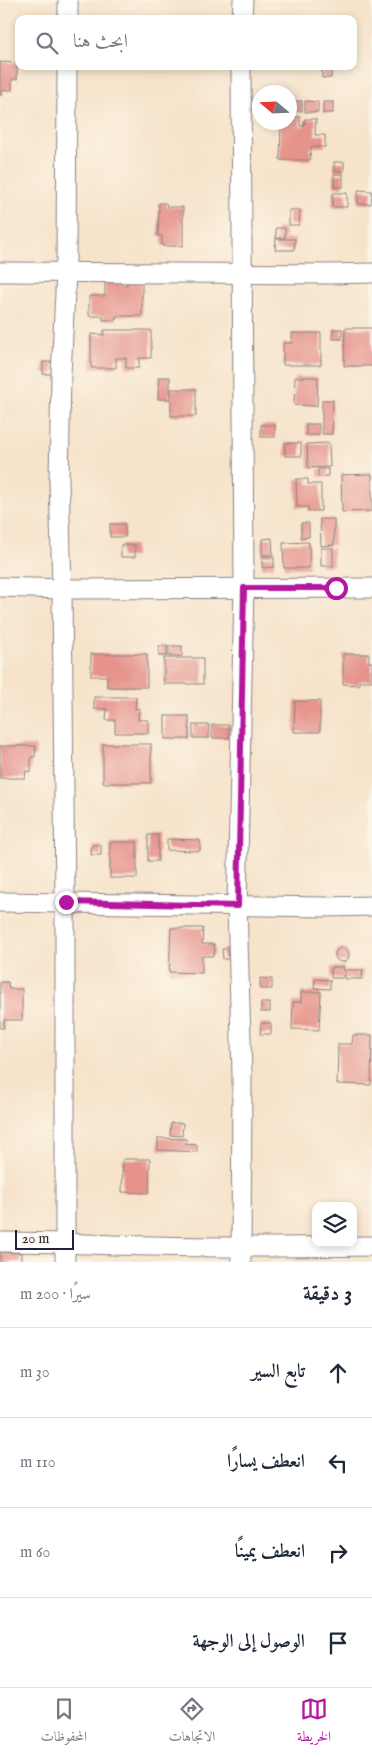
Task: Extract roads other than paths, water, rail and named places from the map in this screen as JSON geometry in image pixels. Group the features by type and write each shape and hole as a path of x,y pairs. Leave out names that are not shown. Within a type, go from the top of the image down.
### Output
{"street":[{"path":"68,0 68,15"},
{"path":"242,15 243,0"},
{"path":"65,1262 66,902 59,480 61,375 66,272 67,70"},
{"path":"241,1255 242,1074 238,906 244,588 241,274 242,70"},
{"path":"0,272 372,273"},
{"path":"0,587 62,589 372,588"},
{"path":"0,902 372,906"},
{"path":"0,1242 64,1242 153,1246 241,1255 372,1246"}]}
